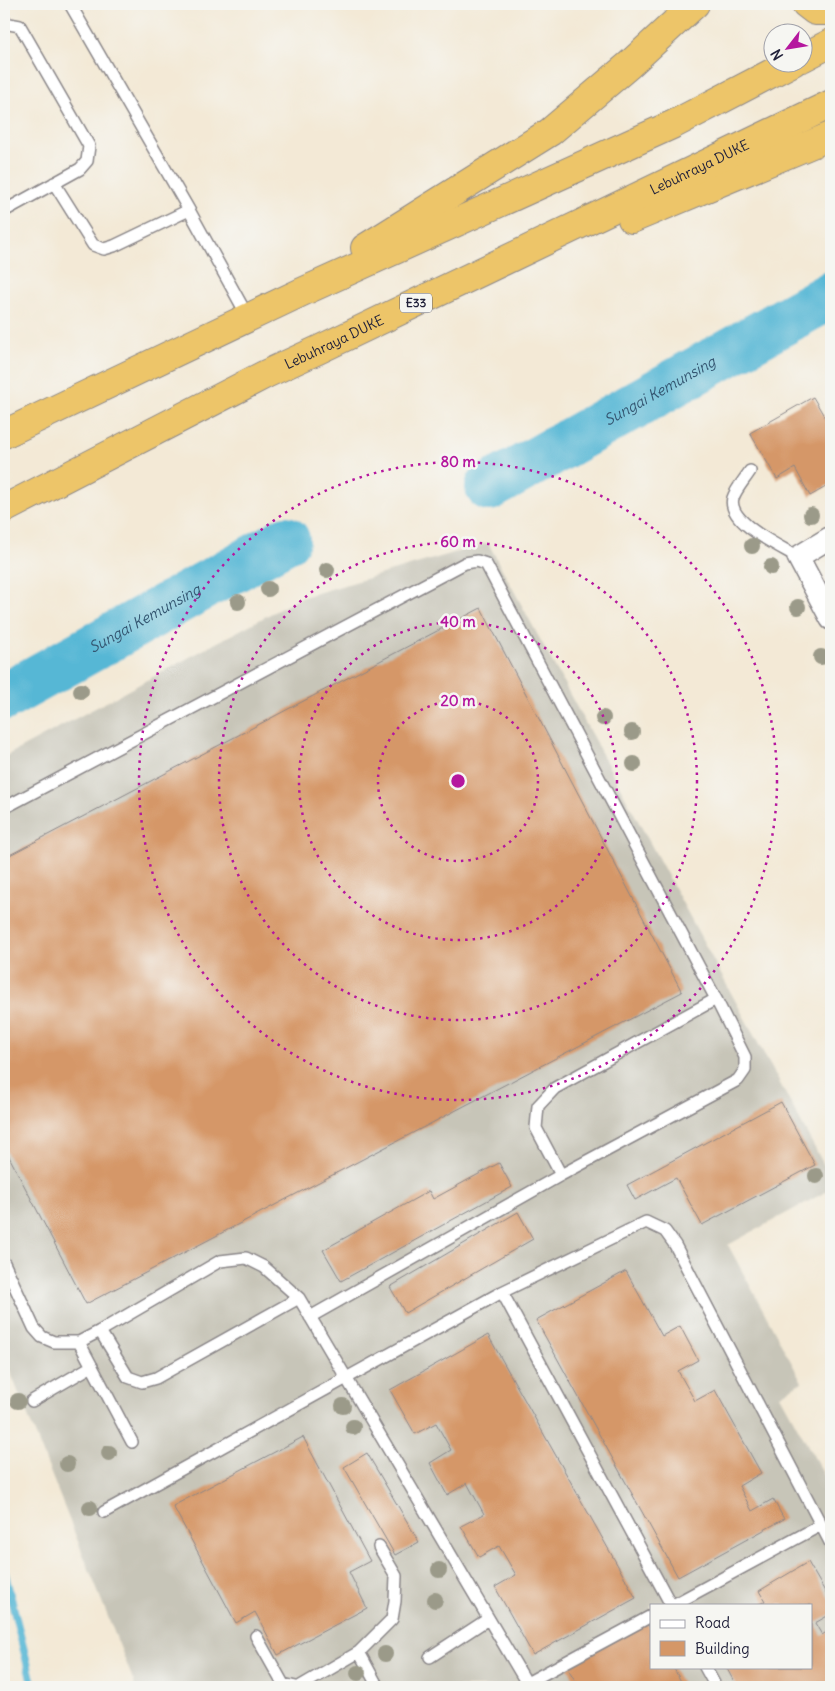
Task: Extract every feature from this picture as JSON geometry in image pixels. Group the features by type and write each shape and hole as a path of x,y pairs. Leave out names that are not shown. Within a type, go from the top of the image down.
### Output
{"highway":[{"path":"302,292 346,261 550,132 629,65 696,4"},
{"path":"806,4 815,11 831,11"},
{"path":"812,53 831,43"},
{"path":"4,434 302,292 674,124 774,72"},
{"name":"Lebuhraya DUKE","path":"4,509 266,374 831,104"},
{"path":"318,350 831,136"}],"street":[{"path":"831,537 798,557 831,619"}],"lane":[{"path":"70,4 189,210 248,317"},
{"path":"4,23 20,26 89,146 87,161 80,169 4,211"},
{"path":"54,182 94,245 104,249 189,210"},
{"path":"750,471 733,498 734,512 752,530 798,557"},
{"path":"4,808 465,563 477,561 486,564 716,999 745,1057 745,1070 738,1080 561,1175 310,1317"},
{"path":"561,1175 536,1128 538,1106 555,1088 716,999"},
{"path":"104,1512 502,1292 646,1222 665,1231 675,1245 831,1544"},
{"path":"4,1263 34,1328 42,1337 54,1342 79,1342 220,1260 246,1258 264,1267 299,1298 528,1685 650,1617"},
{"path":"502,1292 671,1604"},
{"path":"100,1331 128,1377 142,1382 156,1378 299,1298"},
{"path":"79,1342 132,1442"},
{"path":"32,1401 92,1366"},
{"path":"674,1604 821,1525"},
{"path":"256,1636 283,1684 298,1687 359,1652 392,1619 396,1576 379,1547"},
{"path":"430,1657 488,1619"},
{"path":"359,1652 378,1687"},
{"path":"706,1668 716,1687"}],"shaded area":[{"path":"488,543 831,1178 831,1189 728,1245 802,1382 780,1395 831,1488 831,1687 135,1687 4,1356 4,757 300,598"}],"building":[{"path":"813,397 831,428 831,484 810,496 795,468 777,479 750,433"},
{"path":"481,608 682,992 86,1304 4,1147 4,858"},
{"path":"781,1102 815,1165 702,1225 676,1178 635,1200 627,1185"},
{"path":"499,1163 512,1187 341,1281 323,1250 429,1191 433,1199"},
{"path":"518,1212 533,1239 405,1313 390,1287"},
{"path":"626,1271 662,1336 680,1326 698,1360 678,1371 695,1401 715,1390 761,1473 739,1486 752,1511 773,1499 784,1519 678,1577 536,1320"},
{"path":"488,1335 636,1598 533,1655 495,1587 516,1575 499,1546 479,1557 461,1526 484,1514 467,1483 447,1495 430,1463 451,1450 436,1423 415,1434 390,1390"},
{"path":"303,1437 370,1561 349,1572 367,1608 278,1655 255,1612 236,1623 173,1506"},
{"path":"367,1453 419,1542 395,1555 344,1467"},
{"path":"808,1562 831,1602 831,1614 815,1623 822,1635 831,1629 831,1687 737,1687 727,1668 812,1668 812,1604 760,1604 765,1601 759,1591"},
{"path":"646,1621 650,1628 650,1668 674,1668 684,1687 579,1687 567,1667"}],"waterway":[{"name":"Sungai Kemunsing","path":"489,487 831,295"},
{"name":"Sungai Kemunsing","path":"4,697 286,540"},
{"path":"4,1570 33,1687"}]}
